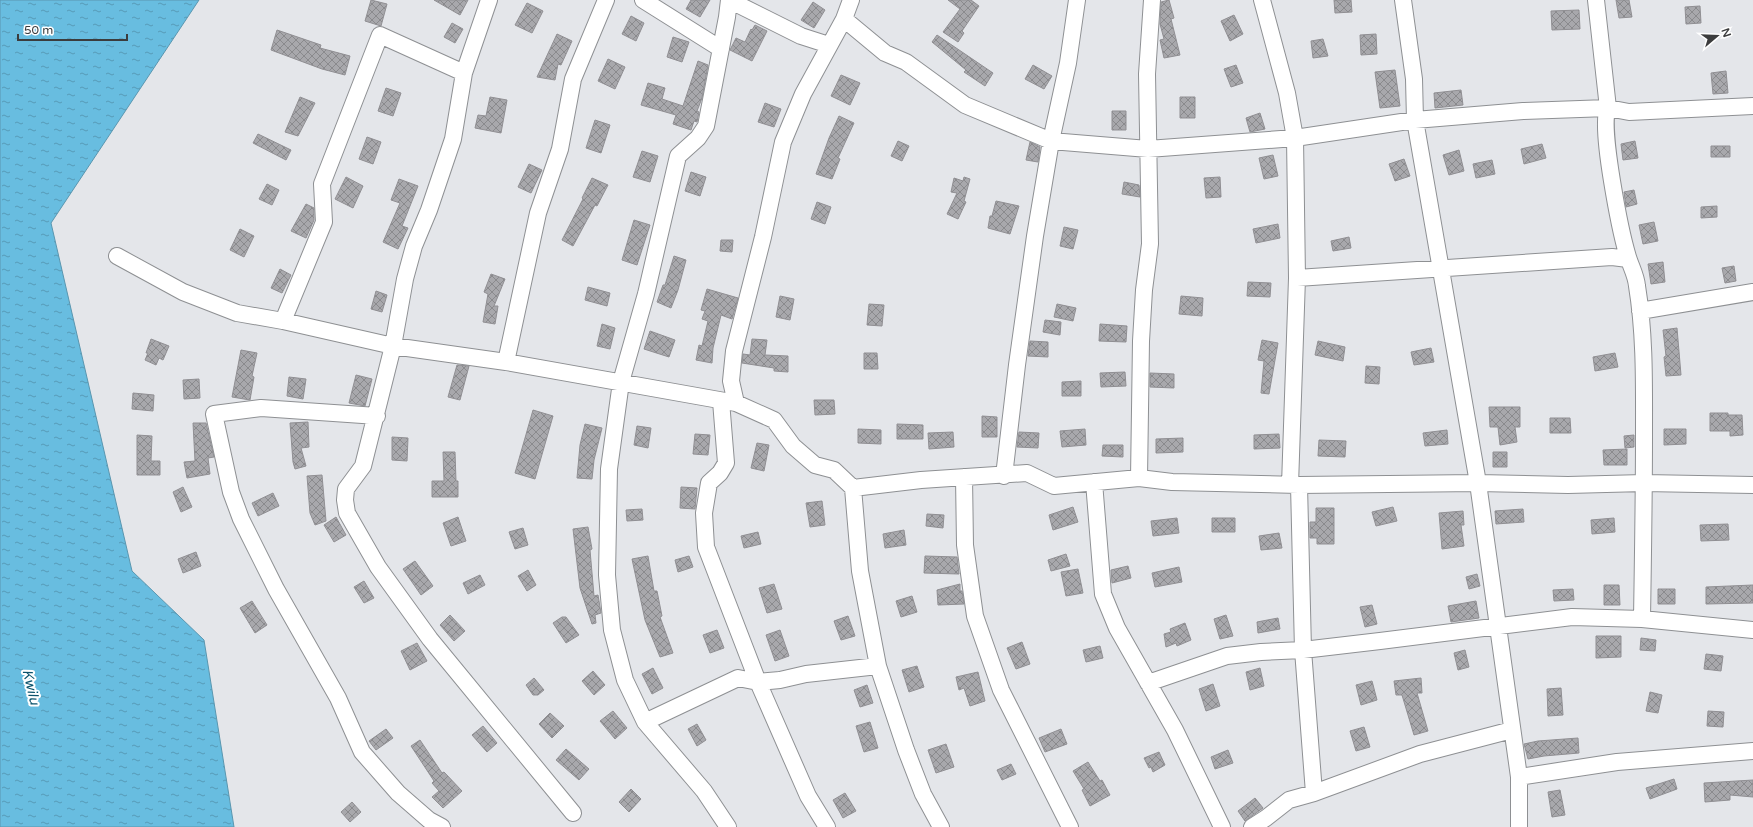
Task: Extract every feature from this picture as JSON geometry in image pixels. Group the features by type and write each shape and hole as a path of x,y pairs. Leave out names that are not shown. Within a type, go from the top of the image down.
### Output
{"street":[{"path":"489,0 464,73 453,139 429,210 414,246 405,279 393,346 377,416 363,466 346,489 345,500 347,513 378,567 430,639 572,813"},
{"path":"506,362 538,213 560,149 573,79 606,0"},
{"path":"643,0 721,49"},
{"path":"728,827 704,791 645,722 625,680 612,630 607,575 609,469 621,382 646,294 678,156 698,138 706,126 729,0 801,36 828,45"},
{"path":"827,827 808,796 758,682 706,547 704,513 709,483 720,473 726,463 729,402 734,351 763,237 783,142 803,94 828,45 844,19 851,0"},
{"path":"1004,476 1017,365 1035,236 1051,141 1068,64 1077,0"},
{"path":"1139,478 1141,341 1144,290 1150,244 1147,74 1152,0"},
{"path":"1262,0 1287,93 1295,138 1297,278 1294,485 1303,650 1314,793"},
{"path":"1403,0 1414,79 1415,120 1442,267 1478,483 1498,625 1519,778 1519,827"},
{"path":"1596,0 1608,108 1605,114 1607,144 1617,211 1628,259 1634,269 1640,311 1644,372 1642,619"},
{"path":"844,19 886,53 906,62 965,104 1051,141 1148,149 1295,138 1415,120 1523,111 1608,108 1628,112 1753,106"},
{"path":"283,321 324,222 322,184 380,36 464,73"},
{"path":"117,256 189,294 237,313 283,321 393,346 506,362 729,402 774,420 793,446 815,465 834,470 853,488 860,571 878,666 906,750 924,794 941,827"},
{"path":"1297,278 1442,267 1612,257 1628,259"},
{"path":"1640,311 1753,292"},
{"path":"377,416 261,408 214,414 231,492 241,519 276,589 338,698 362,752 398,793 429,820 442,827"},
{"path":"853,488 921,480 1004,476 1027,473 1054,486 1139,478 1172,482 1294,485 1478,483 1568,485 1644,483 1753,485"},
{"path":"964,477 965,545 975,616 1001,690 1070,827"},
{"path":"1094,482 1103,594 1117,628 1175,730 1222,827"},
{"path":"1148,683 1227,656 1261,652 1303,650 1572,616 1642,619 1753,630"},
{"path":"645,722 738,678 758,682 780,680 806,674 878,666"},
{"path":"1252,827 1289,800 1314,793 1420,754 1512,730"},
{"path":"1519,778 1617,762 1753,751"}],"water":[{"name":"Kwilu","path":"0,0 199,0 51,223 132,571 204,640 234,827 0,827"}],"building":[{"path":"371,0 387,4 381,26 365,21"},
{"path":"434,0 468,0 460,15"},
{"path":"691,0 710,0 700,17 686,9"},
{"path":"948,0 971,0 979,6 962,31 964,33 958,42 943,32 960,9"},
{"path":"1169,0 1174,18 1171,19 1180,55 1164,58 1160,40 1164,39 1160,24 1161,2"},
{"path":"1334,0 1351,0 1352,12 1335,13"},
{"path":"1616,0 1629,0 1632,17 1619,18"},
{"path":"813,2 825,10 814,28 801,20"},
{"path":"527,3 543,11 532,33 515,25"},
{"path":"1700,6 1701,23 1686,24 1685,7"},
{"path":"1579,10 1580,29 1552,30 1551,11"},
{"path":"1234,15 1243,34 1230,41 1221,21"},
{"path":"631,16 644,23 636,41 622,34"},
{"path":"452,23 463,29 455,43 444,37"},
{"path":"755,25 767,31 752,61 730,50 736,38 745,42 751,29 752,30"},
{"path":"277,30 321,45 320,48 350,56 345,75 322,69 271,50"},
{"path":"557,34 572,41 561,65 558,64 555,80 537,77"},
{"path":"1376,34 1377,54 1361,55 1360,35"},
{"path":"937,35 993,73 985,86 964,72 966,70 932,42"},
{"path":"673,37 689,42 682,62 667,57"},
{"path":"1323,39 1328,56 1313,58 1311,41"},
{"path":"608,59 625,67 615,89 598,81"},
{"path":"698,61 708,65 702,98 697,111 699,112 697,122 694,121 691,130 673,124 676,115 641,105 648,83 665,88 662,99 683,106"},
{"path":"1033,65 1052,76 1044,89 1025,79"},
{"path":"1236,65 1243,83 1231,87 1224,69"},
{"path":"1395,70 1400,106 1380,108 1375,72"},
{"path":"1726,71 1728,93 1713,94 1711,73"},
{"path":"841,75 860,83 850,105 831,96"},
{"path":"386,88 401,93 393,116 378,111"},
{"path":"1461,90 1463,105 1435,108 1434,93"},
{"path":"300,97 315,103 298,136 285,132"},
{"path":"490,97 507,100 501,133 475,128 478,115 486,116"},
{"path":"1180,97 1195,97 1195,118 1180,118"},
{"path":"765,103 781,109 774,127 758,122"},
{"path":"1112,111 1126,111 1126,130 1112,130"},
{"path":"1260,113 1265,129 1250,132 1246,118"},
{"path":"839,116 854,123 838,158 840,159 832,179 816,174"},
{"path":"595,120 610,125 601,153 586,148"},
{"path":"258,134 291,150 286,160 253,143"},
{"path":"367,137 381,142 373,164 359,159"},
{"path":"898,141 909,146 902,161 891,156"},
{"path":"1635,141 1638,158 1623,160 1621,144"},
{"path":"1030,142 1040,147 1038,162 1026,160"},
{"path":"1542,144 1546,158 1524,164 1521,149"},
{"path":"1711,146 1730,146 1730,157 1711,157"},
{"path":"1459,150 1464,171 1449,175 1443,155"},
{"path":"642,151 658,156 650,182 633,177"},
{"path":"1273,155 1278,176 1264,179 1259,158"},
{"path":"1404,159 1410,176 1395,181 1389,164"},
{"path":"1492,160 1495,174 1476,178 1473,164"},
{"path":"529,164 542,170 531,193 518,187"},
{"path":"691,172 706,177 700,196 685,191"},
{"path":"346,177 363,186 353,208 335,199"},
{"path":"964,177 970,179 964,201 966,202 958,219 947,214 957,193 951,192 954,178 963,181"},
{"path":"1220,177 1221,197 1206,198 1204,178"},
{"path":"592,178 608,185 597,206 595,205 573,246 562,240"},
{"path":"399,179 418,186 402,226 408,228 398,249 383,242 400,203 391,200"},
{"path":"1124,182 1139,185 1140,197 1122,194"},
{"path":"267,184 279,190 272,205 259,199"},
{"path":"1634,190 1637,204 1626,207 1624,192"},
{"path":"996,201 1019,206 1010,234 988,228 990,216 992,216"},
{"path":"817,202 831,207 825,224 811,219"},
{"path":"306,204 314,208 314,220 306,238 291,231"},
{"path":"1717,206 1717,217 1701,218 1701,207"},
{"path":"634,220 650,225 637,265 622,260"},
{"path":"1654,222 1658,241 1643,244 1639,225"},
{"path":"1278,224 1280,238 1256,243 1253,229"},
{"path":"1064,227 1078,230 1073,249 1060,246"},
{"path":"240,229 254,236 244,257 230,250"},
{"path":"1349,237 1351,248 1333,251 1331,241"},
{"path":"721,240 733,240 732,252 720,251"},
{"path":"674,256 686,260 678,290 671,308 657,302 663,285 665,285"},
{"path":"1663,262 1665,282 1651,284 1648,264"},
{"path":"1734,266 1736,281 1725,283 1722,268"},
{"path":"280,269 291,275 282,293 271,288"},
{"path":"491,274 505,279 494,306 498,306 495,324 483,322 488,294 484,292"},
{"path":"1248,282 1271,283 1270,297 1247,296"},
{"path":"588,287 610,293 607,306 585,300"},
{"path":"707,289 738,298 732,319 721,315 713,348 712,363 696,360 699,345 702,346 708,321 702,319 705,311 701,310"},
{"path":"376,291 387,295 382,312 371,309"},
{"path":"780,296 794,299 790,320 776,317"},
{"path":"1181,296 1203,298 1202,316 1179,314"},
{"path":"869,304 884,305 882,326 867,325"},
{"path":"1057,304 1076,308 1073,321 1054,317"},
{"path":"1045,320 1061,322 1060,335 1043,332"},
{"path":"602,324 615,328 610,349 597,346"},
{"path":"1100,324 1127,326 1126,342 1099,341"},
{"path":"1677,328 1681,375 1666,376 1664,357 1666,356 1663,330"},
{"path":"650,331 675,340 669,357 644,349"},
{"path":"151,339 169,346 163,360 159,358 156,365 145,360"},
{"path":"752,339 767,340 765,355 788,356 788,372 774,371 774,368 742,363 743,354 750,355"},
{"path":"1262,340 1278,343 1269,394 1261,393 1264,361 1258,360"},
{"path":"1030,341 1048,342 1048,357 1028,356"},
{"path":"1318,341 1345,347 1343,361 1315,355"},
{"path":"1431,348 1434,362 1414,365 1411,352"},
{"path":"241,350 257,353 252,376 254,377 250,400 232,397"},
{"path":"864,353 877,353 878,369 864,369"},
{"path":"1615,353 1618,367 1595,371 1593,357"},
{"path":"457,365 469,366 460,400 448,397"},
{"path":"1366,366 1380,367 1379,384 1365,383"},
{"path":"1125,372 1126,386 1101,387 1100,373"},
{"path":"1150,373 1174,374 1174,388 1150,387"},
{"path":"356,375 372,379 365,406 349,403"},
{"path":"289,377 306,379 303,399 287,396"},
{"path":"199,379 200,398 184,399 183,380"},
{"path":"1081,381 1081,396 1062,396 1062,382"},
{"path":"133,393 154,395 153,411 132,409"},
{"path":"814,400 834,400 835,414 815,415"},
{"path":"1489,407 1520,407 1520,427 1515,427 1517,442 1500,445 1498,427 1490,427"},
{"path":"533,410 553,416 535,479 515,473"},
{"path":"1710,413 1742,415 1743,435 1730,436 1730,431 1710,431"},
{"path":"982,416 997,417 997,437 982,437"},
{"path":"1550,418 1570,418 1571,433 1550,433"},
{"path":"308,422 309,447 301,448 306,466 295,469 293,462 290,423"},
{"path":"193,423 206,423 214,457 208,458 210,474 187,478 184,462 195,461"},
{"path":"585,424 602,428 594,460 592,479 577,478 580,445"},
{"path":"897,424 923,425 923,439 897,439"},
{"path":"637,426 651,428 648,448 634,445"},
{"path":"858,429 881,430 881,444 858,443"},
{"path":"1085,429 1086,445 1062,447 1060,431"},
{"path":"1664,429 1686,429 1686,444 1664,445"},
{"path":"1447,430 1448,444 1425,446 1423,433"},
{"path":"953,432 954,447 929,449 928,433"},
{"path":"1019,432 1039,433 1038,448 1017,447"},
{"path":"695,434 710,435 708,455 693,454"},
{"path":"1279,434 1280,448 1254,449 1254,435"},
{"path":"137,435 152,436 151,461 160,461 160,475 137,475"},
{"path":"1634,435 1634,447 1625,448 1624,436"},
{"path":"392,437 408,438 407,461 392,460"},
{"path":"1183,438 1183,452 1156,453 1156,439"},
{"path":"1319,440 1346,441 1345,457 1318,456"},
{"path":"757,443 769,445 764,471 751,468"},
{"path":"1103,445 1123,445 1123,457 1102,456"},
{"path":"1627,449 1627,465 1604,465 1603,450"},
{"path":"443,452 455,452 458,497 432,497 432,481 444,481"},
{"path":"1493,452 1507,452 1507,467 1493,467"},
{"path":"322,475 326,521 315,525 310,513 307,476"},
{"path":"183,487 192,507 181,512 173,492"},
{"path":"681,487 697,488 695,509 680,508"},
{"path":"273,493 279,506 258,516 252,503"},
{"path":"822,501 825,525 810,527 806,503"},
{"path":"1073,507 1078,522 1053,530 1049,515"},
{"path":"1393,507 1397,521 1376,526 1372,512"},
{"path":"1316,508 1334,508 1334,544 1317,544 1317,538 1310,538 1310,522 1316,522"},
{"path":"642,509 643,520 627,521 626,510"},
{"path":"1523,509 1524,522 1496,524 1495,511"},
{"path":"1463,511 1464,525 1461,525 1464,546 1442,549 1439,513"},
{"path":"927,514 944,515 943,528 926,526"},
{"path":"336,517 346,535 334,542 324,525"},
{"path":"458,517 466,541 451,546 443,523"},
{"path":"1177,518 1179,533 1153,536 1151,521"},
{"path":"1212,518 1235,518 1235,532 1212,532"},
{"path":"1614,518 1615,532 1592,534 1591,520"},
{"path":"1728,524 1729,540 1701,541 1700,525"},
{"path":"588,527 592,549 590,550 594,596 598,595 601,613 595,615 596,623 592,624 580,588 573,529"},
{"path":"523,528 528,545 515,549 509,532"},
{"path":"904,530 906,545 885,548 883,534"},
{"path":"758,532 761,544 744,548 741,536"},
{"path":"1279,533 1282,548 1261,550 1259,536"},
{"path":"196,552 201,566 183,573 178,559"},
{"path":"1066,554 1070,566 1051,571 1048,560"},
{"path":"648,556 654,591 657,591 662,616 660,617 673,653 660,657 645,620 632,559"},
{"path":"689,556 693,567 678,572 675,560"},
{"path":"925,556 957,557 959,574 924,573"},
{"path":"415,561 433,586 421,595 403,569"},
{"path":"1128,566 1131,578 1112,583 1111,570"},
{"path":"1179,567 1182,582 1155,587 1152,573"},
{"path":"1078,569 1083,593 1066,596 1061,572"},
{"path":"528,570 536,585 527,591 518,576"},
{"path":"1477,574 1480,586 1469,589 1466,577"},
{"path":"480,575 485,585 468,594 463,583"},
{"path":"364,581 374,598 364,603 354,587"},
{"path":"774,584 782,609 767,613 759,588"},
{"path":"960,584 960,591 962,591 964,604 938,605 937,590"},
{"path":"1604,585 1619,585 1620,605 1604,605"},
{"path":"1753,585 1753,603 1706,604 1706,587"},
{"path":"1573,589 1574,600 1554,601 1553,590"},
{"path":"1658,589 1675,589 1675,604 1658,604"},
{"path":"912,596 917,612 901,617 896,601"},
{"path":"252,601 267,625 255,633 240,608"},
{"path":"1476,601 1479,618 1451,622 1448,606"},
{"path":"1372,605 1377,624 1365,627 1360,607"},
{"path":"450,615 465,631 454,641 440,625"},
{"path":"1226,615 1233,636 1220,639 1214,619"},
{"path":"848,616 855,636 841,640 834,621"},
{"path":"562,617 566,617 579,635 566,643 553,623"},
{"path":"1278,618 1280,629 1258,633 1257,622"},
{"path":"1185,623 1191,640 1177,646 1176,643 1166,647 1164,634 1171,632 1170,629"},
{"path":"717,630 724,648 710,653 703,635"},
{"path":"780,630 789,656 775,661 766,635"},
{"path":"1596,636 1621,636 1621,657 1596,658"},
{"path":"1641,638 1656,640 1655,651 1640,650"},
{"path":"1022,642 1030,664 1016,669 1007,648"},
{"path":"417,643 427,661 410,670 401,651"},
{"path":"1100,646 1103,658 1086,662 1083,650"},
{"path":"1465,650 1469,667 1458,670 1454,653"},
{"path":"1706,654 1723,656 1721,671 1704,669"},
{"path":"917,666 924,687 909,692 902,670"},
{"path":"653,668 663,688 652,694 642,674"},
{"path":"1260,668 1264,686 1250,690 1246,672"},
{"path":"593,671 605,685 594,695 582,681"},
{"path":"978,672 985,701 970,706 964,688 959,690 956,677"},
{"path":"534,678 544,690 538,695 533,695 526,685"},
{"path":"1421,678 1422,693 1417,693 1428,731 1414,735 1402,695 1396,695 1394,681"},
{"path":"1372,681 1377,700 1361,705 1356,685"},
{"path":"1213,684 1220,706 1206,711 1199,689"},
{"path":"867,685 873,703 860,707 854,690"},
{"path":"1561,688 1563,715 1548,716 1547,689"},
{"path":"1650,692 1662,695 1658,713 1646,711"},
{"path":"613,711 627,728 615,739 600,721"},
{"path":"1708,711 1724,712 1723,727 1707,726"},
{"path":"550,713 564,726 552,738 539,724"},
{"path":"870,722 878,748 864,752 856,726"},
{"path":"697,724 706,740 697,746 688,729"},
{"path":"483,726 497,743 487,752 472,735"},
{"path":"1364,727 1370,747 1356,751 1350,731"},
{"path":"386,729 393,738 376,750 369,741"},
{"path":"1061,729 1067,744 1045,752 1039,738"},
{"path":"1578,738 1579,753 1528,759 1524,744 1538,741"},
{"path":"420,740 442,773 444,772 462,791 443,808 432,797 439,791 432,783 434,781 411,746"},
{"path":"946,744 954,767 936,773 928,750"},
{"path":"566,749 589,769 579,780 556,760"},
{"path":"1228,750 1233,763 1215,769 1211,757"},
{"path":"1159,752 1165,765 1153,772 1151,767 1149,768 1144,758"},
{"path":"1088,762 1100,781 1102,780 1110,795 1090,806 1082,790 1084,789 1073,771"},
{"path":"1011,764 1016,774 1002,780 997,770"},
{"path":"1674,779 1677,789 1650,799 1646,788"},
{"path":"1753,780 1753,797 1730,795 1730,800 1705,802 1704,783"},
{"path":"631,789 641,799 629,812 619,802"},
{"path":"1560,790 1565,815 1552,817 1548,792"},
{"path":"845,793 856,811 843,818 833,800"},
{"path":"1255,798 1263,808 1245,821 1238,811"},
{"path":"352,802 361,812 350,822 341,812"}]}
